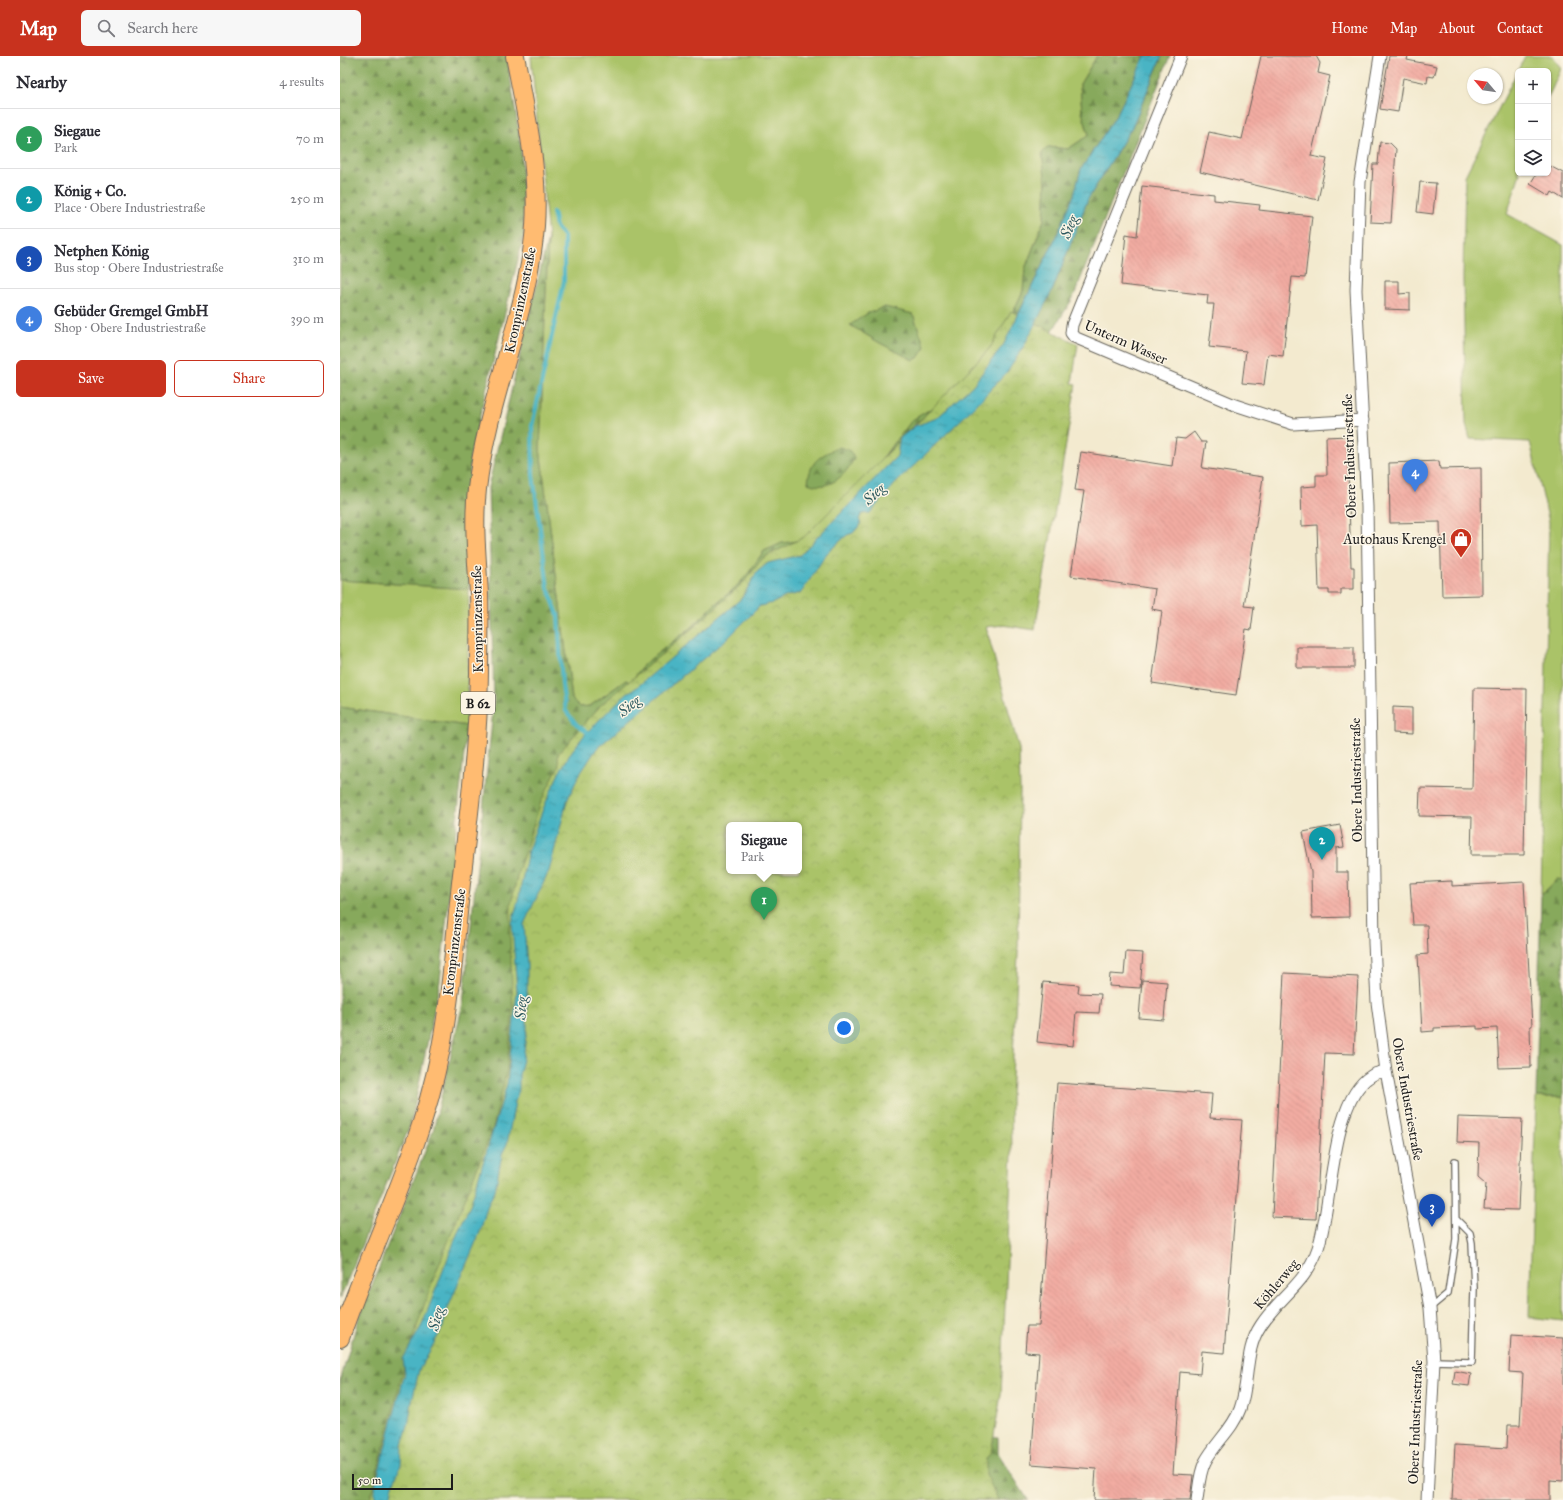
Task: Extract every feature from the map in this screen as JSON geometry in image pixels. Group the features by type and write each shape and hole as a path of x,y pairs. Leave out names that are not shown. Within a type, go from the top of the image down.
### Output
{"main road":[{"name":"Kronprinzenstraße","path":"340,1338 358,1286 412,1156 424,1120 441,1049 451,974 478,724 479,641 476,557 477,490 493,410 514,335 526,280 533,244 536,211 536,182 532,150 515,56"}],"street":[{"name":"Unterm Wasser","path":"1181,56 1100,251 1072,325 1071,333 1074,337 1143,367 1235,404 1293,424 1363,420"},
{"name":"Obere Industriestraße","path":"1380,56 1372,96 1360,182 1356,290 1366,507 1374,944 1377,1002 1386,1071 1430,1308 1434,1361 1427,1500"},
{"name":"Köhlerweg","path":"1197,1500 1200,1479 1205,1463 1234,1422 1240,1409 1250,1350 1255,1336 1271,1312 1299,1284 1311,1267 1319,1248 1338,1141 1344,1117 1357,1090 1371,1076 1386,1071"}],"lane":[{"path":"1430,1308 1448,1293 1456,1239 1456,1161"},
{"path":"1434,1361 1472,1362 1474,1288 1472,1243 1470,1234 1456,1219"}],"green space":[{"path":"340,56 507,56 521,147 524,235 470,457 469,589 340,580"},
{"path":"531,56 1097,56 1080,84 1082,112 1089,135 1068,149 1048,147 1045,173 1046,184 1044,220 1025,269 1023,291 1002,335 936,405 894,442 872,473 802,540 764,551 747,575 734,589 637,675 631,683 626,680 590,706 580,707 572,699 540,449 548,238"},
{"path":"1097,56 1145,56 1117,114 1081,169 1074,195 1057,235 1004,344 940,402 1002,335 1023,291 1025,269 1044,220 1046,184 1042,153 1048,147 1068,149 1089,135 1082,112 1080,84"},
{"path":"1162,56 1170,56 1073,298 1038,354 787,596 1053,289 1088,199 1132,127"},
{"path":"1525,56 1553,56 1561,69 1551,91 1551,68 1519,68"},
{"path":"1515,76 1515,176 1519,176 1507,214 1563,245 1563,880 1558,879 1541,895 1549,522 1530,442 1470,439 1466,424 1463,277 1465,176 1501,104 1503,104 1503,100"},
{"path":"548,238 540,449 572,699 580,707 590,706 626,680 630,683 644,664 694,625 715,604 734,589 747,575 764,551 782,543 803,540 872,473 912,420 936,406 900,438 897,456 517,992 507,1084 488,1145 405,1373 375,1500 340,1500 340,1381 357,1323 433,1131 463,1003 494,701 488,487"},
{"path":"885,307 913,314 925,347 918,358 913,360 878,342 850,325 868,313"},
{"path":"1011,311 1078,344 1072,383 1076,384 1035,630 1003,625 986,627 1019,749 1020,789 1018,954 1011,1098 1012,1153 1001,1395 991,1452 986,1459 986,1474 998,1500 370,1500 408,1353 431,1285 493,1128 507,1070 513,1009 510,937 511,904 518,872 541,802 559,767 558,754 601,705 700,622 744,582 763,558 804,537 990,348"},
{"path":"839,447 849,450 854,458 846,471 836,481 829,484 815,485 808,483 811,469 817,460 826,453"},
{"path":"340,580 469,589 467,726 340,707"},
{"path":"340,707 467,726 440,981 411,1123 340,1299"},
{"path":"1558,879 1563,880 1563,1097 1536,1097 1541,895"},
{"path":"1536,1097 1563,1097 1563,1321 1529,1317"},
{"path":"984,1436 998,1437 998,1453 1028,1500 936,1500"}],"water":[{"name":"Sieg","path":"1145,56 1162,56 1132,127 1088,199 1053,289 1025,344 1008,371 976,405 895,484 870,513 862,514 859,519 861,524 853,533 847,535 827,553 801,593 787,596 773,603 760,606 729,637 597,748 578,777 567,801 549,871 524,924 527,965 527,1028 523,1059 519,1075 519,1089 507,1144 502,1154 495,1190 487,1207 480,1232 448,1308 443,1327 419,1370 408,1426 402,1445 401,1464 392,1488 390,1500 375,1500 375,1486 405,1373 403,1359 422,1325 460,1227 470,1206 507,1084 517,992 512,923 519,897 528,850 543,809 559,773 572,751 586,733 627,693 636,688 742,598 757,572 768,563 800,555 897,456 900,438 915,426 937,418 973,385 1004,344 1057,235 1074,195 1081,169 1117,114"}],"building":[{"path":"1261,56 1316,56 1320,63 1318,73 1330,76 1311,156 1327,159 1318,200 1200,172 1209,132 1242,139"},
{"path":"1389,56 1408,56 1407,60 1437,66 1434,77 1428,76 1427,83 1403,78 1398,112 1380,109"},
{"path":"1380,142 1390,143 1396,149 1391,223 1370,222 1373,164 1378,164"},
{"path":"1551,167 1563,173 1563,199 1552,192 1550,196 1530,184 1535,176 1551,176"},
{"path":"1420,182 1436,183 1433,214 1417,212"},
{"path":"1142,186 1214,194 1214,200 1260,205 1259,210 1312,216 1305,278 1292,277 1283,356 1268,354 1264,385 1242,383 1246,351 1209,347 1214,304 1207,304 1208,295 1121,285 1126,234 1137,236"},
{"path":"1385,281 1399,281 1399,294 1410,293 1410,310 1385,309"},
{"path":"1194,432 1201,442 1206,442 1202,468 1263,477 1244,606 1254,607 1251,630 1246,629 1236,695 1152,683 1162,611 1152,609 1155,589 1071,576 1084,491 1075,490 1081,452 1172,466 1176,438 1185,439"},
{"path":"1347,436 1351,567 1354,567 1354,589 1341,589 1341,594 1329,594 1329,590 1319,590 1317,525 1302,526 1301,487 1316,486 1316,475 1327,475 1326,437"},
{"name":"Autohaus Krengel","path":"1439,461 1440,469 1481,468 1482,595 1442,596 1440,522 1390,523 1389,463"},
{"path":"1297,647 1354,647 1354,668 1297,668"},
{"path":"1474,688 1527,689 1524,855 1471,855 1472,817 1419,816 1420,788 1472,789"},
{"path":"1393,707 1412,708 1412,734 1393,733"},
{"path":"1340,825 1344,847 1336,848 1336,872 1348,872 1349,917 1312,918 1311,872 1303,832"},
{"path":"1452,881 1452,886 1524,882 1532,1026 1530,1026 1531,1067 1499,1068 1497,1028 1477,1029 1477,1026 1434,1028 1434,1031 1422,1032 1418,955 1428,954 1427,925 1413,925 1410,883"},
{"path":"1126,952 1143,953 1140,988 1109,986 1110,974 1124,975"},
{"path":"1284,973 1358,977 1354,1054 1325,1053 1316,1219 1272,1217"},
{"path":"1142,980 1167,982 1164,1020 1139,1018"},
{"path":"1043,982 1079,985 1078,993 1101,994 1099,1013 1076,1012 1073,1046 1037,1042"},
{"path":"1057,1083 1212,1094 1210,1118 1242,1120 1224,1353 1202,1351 1200,1374 1180,1372 1173,1474 1193,1475 1190,1500 1094,1500 1096,1469 1031,1464 1039,1353 1025,1352 1027,1326 1039,1326"},
{"path":"1458,1117 1522,1119 1518,1210 1484,1209 1486,1184 1478,1177 1479,1143 1457,1142"},
{"path":"1511,1335 1563,1338 1563,1481 1550,1480 1550,1500 1452,1500 1455,1445 1507,1448 1508,1425 1520,1425 1523,1373 1509,1372"},
{"path":"1455,1371 1471,1374 1469,1386 1453,1384"}],"waterway":[{"path":"553,212 556,227 564,237 564,281 532,426 533,475 548,588 558,615 562,685 566,711 577,725 590,734"}],"place":[{"name":"Gebüder Gremgel GmbH","path":"1415,492"},
{"name":"Autohaus Krengel","path":"1461,558"},
{"name":"König + Co.","path":"1322,860"},
{"name":"Siegaue","path":"764,920"},
{"name":"Netphen König","path":"1432,1227"}]}
